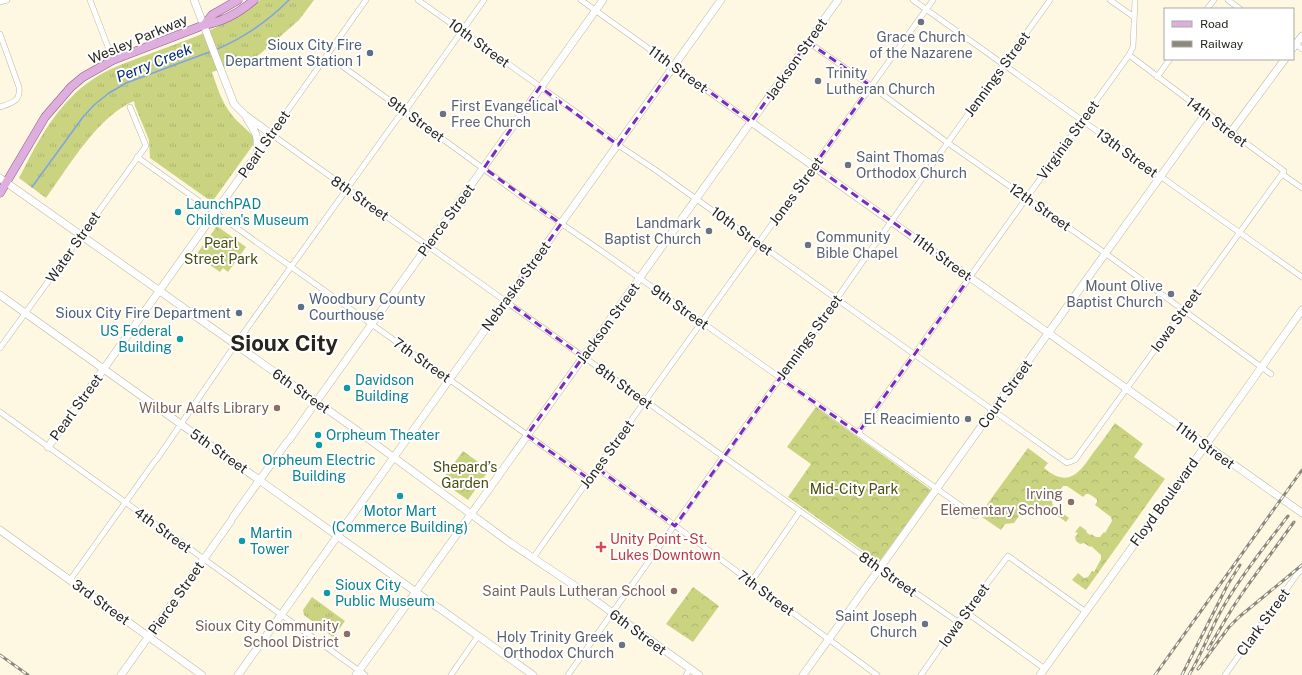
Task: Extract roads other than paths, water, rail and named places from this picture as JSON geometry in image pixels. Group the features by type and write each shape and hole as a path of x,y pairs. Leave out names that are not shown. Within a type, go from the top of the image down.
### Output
{"main road":[{"path":"194,0 232,100 245,115 257,135 257,153"},
{"name":"Wesley Parkway","path":"204,25 212,15 238,0"},
{"name":"Wesley Parkway","path":"0,193 3,180 45,116 59,99 83,77 113,60 204,25 216,24 233,15 254,0"},
{"name":"Pierce Street","path":"121,675 603,0"},
{"name":"Nebraska Street","path":"238,675 721,0"},
{"name":"Jackson Street","path":"360,674 376,646 838,0"},
{"path":"1295,47 1302,36"},
{"path":"1231,132 1284,60"},
{"name":"14th Street","path":"1206,113 1231,132"},
{"name":"Court Street","path":"803,675 1206,113"},
{"path":"245,115 271,134"},
{"name":"11th Street","path":"751,122 1128,388 1205,445 1302,513"},
{"name":"Pearl Street","path":"48,447 271,134"},
{"name":"6th Street","path":"3,180 471,514 576,587 688,672 699,675"},
{"name":"5th Street","path":"0,295 533,675"},
{"name":"Floyd Boulevard","path":"1040,675 1302,310"},
{"name":"3rd Street","path":"0,530 202,675"}],"street":[{"path":"0,2 7,0"},
{"path":"90,0 113,60"},
{"name":"Pearl Street","path":"271,134 366,0"},
{"name":"10th Street","path":"418,0 618,145 696,198 1067,463"},
{"path":"70,580 182,424 235,345 347,188 397,119 405,111 484,0"},
{"name":"11th Street","path":"581,0 751,122"},
{"name":"13th Street","path":"913,0 1302,277"},
{"name":"Jones Street","path":"533,558 933,0"},
{"name":"Jennings Street","path":"568,675 1050,0"},
{"path":"1110,0 1134,17"},
{"name":"Virginia Street","path":"858,433 1129,55 1134,47 1135,0"},
{"path":"1208,8 1214,0"},
{"path":"1228,0 1239,8"},
{"path":"0,34 20,93 12,102 0,107"},
{"name":"12th Street","path":"808,42 948,143 1105,253 1271,374"},
{"name":"9th Street","path":"327,55 561,224 640,278 975,516"},
{"name":"14th Street","path":"1129,55 1206,113"},
{"path":"1157,77 1169,60"},
{"name":"Water Street","path":"0,348 146,146 130,107"},
{"name":"14th Street","path":"1231,132 1284,171 1282,174 1302,188"},
{"name":"8th Street","path":"271,134 800,512 958,622"},
{"name":"7th Street","path":"137,157 589,479"},
{"name":"Iowa Street","path":"1067,463 1075,460 1282,174"},
{"name":"4th Street","path":"0,412 282,615 360,674"},
{"name":"7th Street","path":"597,468 877,675"},
{"path":"751,582 800,512"},
{"name":"Iowa Street","path":"922,675 958,622 1008,556 1086,612"},
{"name":"Clark Street","path":"1225,675 1298,573 1302,570"},
{"path":"966,612 1045,669"},
{"path":"451,675 478,636"}],"waterway":[{"name":"Perry Creek","path":"215,50 255,29 289,0"},
{"name":"Perry Creek","path":"32,187 83,117 94,105 109,93 126,83 212,51"}],"railway":[{"path":"1155,675 1302,470"},
{"path":"1189,675 1229,597 1288,516"},
{"path":"1208,649 1233,607 1294,522"},
{"path":"1182,675 1228,584 1240,565"},
{"path":"1198,669 1229,627 1302,565"},
{"path":"0,655 28,675"}],"place":[{"name":"Grace Church of the Nazarene","path":"921,22"},
{"name":"Sioux City Fire Department Station 1","path":"370,53"},
{"name":"Trinity Lutheran Church","path":"818,81"},
{"name":"First Evangelical Free Church","path":"443,114"},
{"name":"Saint Thomas Orthodox Church","path":"848,165"},
{"name":"LaunchPAD Children's Museum","path":"178,212"},
{"name":"Landmark Baptist Church","path":"709,231"},
{"name":"Community Bible Chapel","path":"808,245"},
{"name":"Mount Olive Baptist Church","path":"1171,294"},
{"name":"Woodbury County Courthouse","path":"301,307"},
{"name":"Sioux City Fire Department","path":"239,313"},
{"name":"US Federal Building","path":"180,339"},
{"name":"Davidson Building","path":"347,388"},
{"name":"Wilbur Aalfs Library","path":"277,408"},
{"name":"El Reacimiento","path":"968,419"},
{"name":"Orpheum Theater","path":"318,435"},
{"name":"Orpheum Electric Building","path":"319,445"},
{"name":"Motor Mart (Commerce Building)","path":"400,496"},
{"name":"Irving Elementary School","path":"1071,502"},
{"name":"Martin Tower","path":"242,541"},
{"name":"Unity Point - St. Lukes Downtown","path":"601,547"},
{"name":"Saint Pauls Lutheran School","path":"674,591"},
{"name":"Sioux City Public Museum","path":"327,593"},
{"name":"Saint Joseph Church","path":"925,624"},
{"name":"Sioux City Community School District","path":"347,634"},
{"name":"Holy Trinity Greek Orthodox Church","path":"622,645"}],"district":[{"name":"Sioux City","path":"284,343"}],"park label":[{"name":"Pearl Street Park","path":"221,252"},
{"name":"Shepard’s Garden","path":"465,476"},
{"name":"Mid-City Park","path":"854,489"}]}
